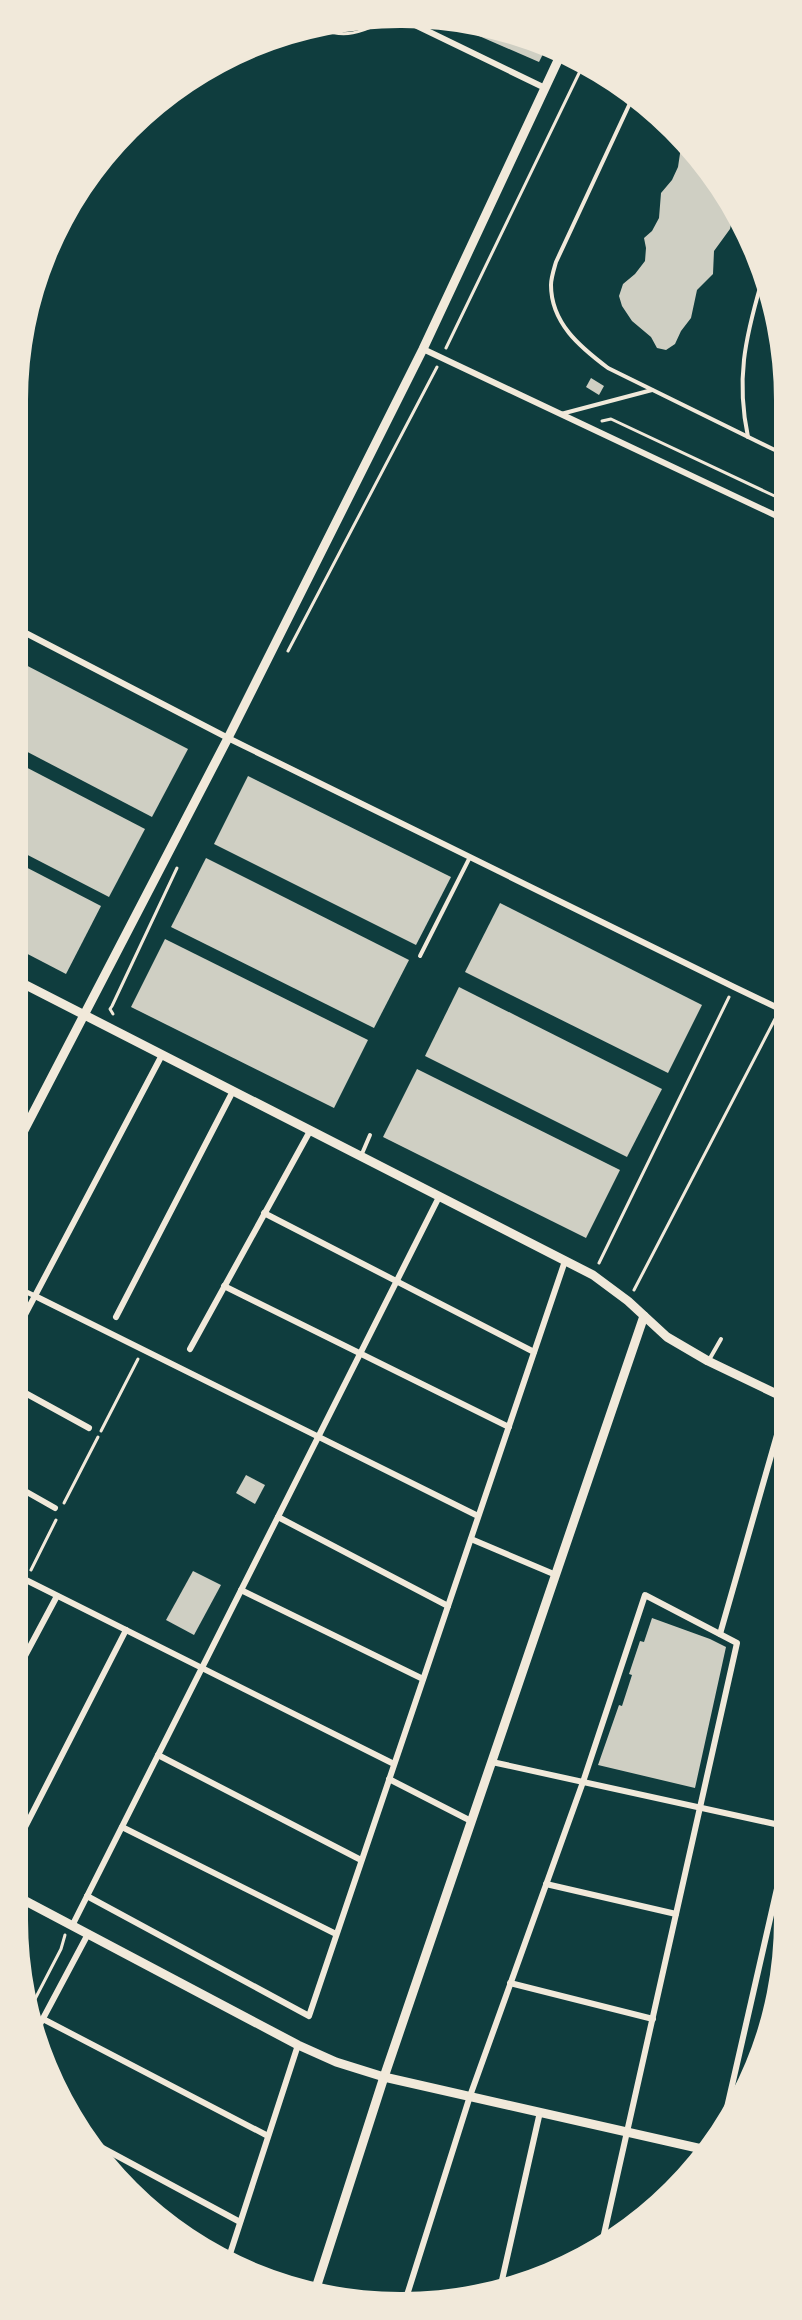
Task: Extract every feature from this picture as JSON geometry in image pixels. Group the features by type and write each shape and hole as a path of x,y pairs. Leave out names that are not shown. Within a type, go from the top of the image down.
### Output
{"street":[{"path":"421,29 545,88"},
{"path":"28,1123 228,738 423,349 557,63"},
{"path":"423,349 774,515"},
{"path":"28,634 228,738 734,987 774,1004"},
{"path":"28,986 593,1275 628,1300 668,1337 708,1361 774,1393"},
{"path":"28,1309 162,1055"},
{"path":"116,1317 232,1091"},
{"path":"189,1349 310,1131"},
{"path":"70,1925 87,1896 440,1197"},
{"path":"264,1213 534,1352"},
{"path":"87,1896 309,2016 565,1261"},
{"path":"224,1286 509,1427"},
{"path":"28,1293 478,1516"},
{"path":"318,2282 384,2077 644,1316"},
{"path":"28,1394 89,1428"},
{"path":"720,1634 774,1445"},
{"path":"28,1493 55,1508"},
{"path":"278,1516 448,1606"},
{"path":"471,1539 555,1575"},
{"path":"28,1582 394,1764"},
{"path":"241,1590 423,1679"},
{"path":"408,2292 470,2096 583,1782 645,1595 737,1643 605,2231"},
{"path":"28,1650 57,1596"},
{"path":"28,1821 126,1630"},
{"path":"158,1755 361,1860"},
{"path":"492,1762 774,1824"},
{"path":"389,1779 471,1821"},
{"path":"122,1827 336,1934"},
{"path":"546,1884 676,1914"},
{"path":"28,1902 298,2045 336,2062 384,2077 696,2148"},
{"path":"730,2093 774,1902"},
{"path":"88,1934 43,2019 268,2136"},
{"path":"510,1983 653,2019"},
{"path":"231,2250 298,2045"},
{"path":"503,2277 540,2112"},
{"path":"110,2152 240,2222"}],"lane":[{"path":"629,106 556,262 550,284 560,321 587,353 608,368 774,450"},
{"path":"748,437 742,409 742,365 758,294"},
{"path":"561,415 652,390"},
{"path":"420,956 470,857"},
{"path":"361,1157 370,1135"},
{"path":"708,1361 721,1339"}],"path":[{"path":"336,35 363,31"},
{"path":"288,652 441,358 579,74"},
{"path":"115,1018 112,1006 179,865"},
{"path":"593,1275 734,987"},
{"path":"628,1300 774,1020"},
{"path":"28,1574 143,1350"},
{"path":"37,1996 61,1949 70,1925"}],"building":[{"path":"484,38 542,56 539,62"},
{"path":"680,154 711,194 730,227 714,251 713,274 697,290 691,318 675,344 666,350 657,348 651,337 632,321 622,306 619,296 623,284 645,261 644,238 652,231 659,218 661,193 672,180 678,167"},
{"path":"591,378 604,386 599,395 586,387"},
{"path":"28,666 188,749 152,817 28,752"},
{"path":"28,768 145,829 109,897 28,855"},
{"path":"248,776 451,877 416,945 214,844"},
{"path":"206,858 409,960 374,1028 171,927"},
{"path":"28,868 101,906 66,974 28,954"},
{"path":"500,903 702,1005 668,1073 465,972"},
{"path":"165,939 368,1040 334,1108 131,1007"},
{"path":"459,987 662,1089 627,1157 425,1056"},
{"path":"417,1069 620,1170 586,1238 383,1137"},
{"path":"246,1475 265,1485 255,1504 236,1493"},
{"path":"193,1571 221,1585 194,1635 166,1620"},
{"path":"652,1618 726,1647 695,1788 598,1765 619,1705 622,1706 640,1641 644,1642"}]}
